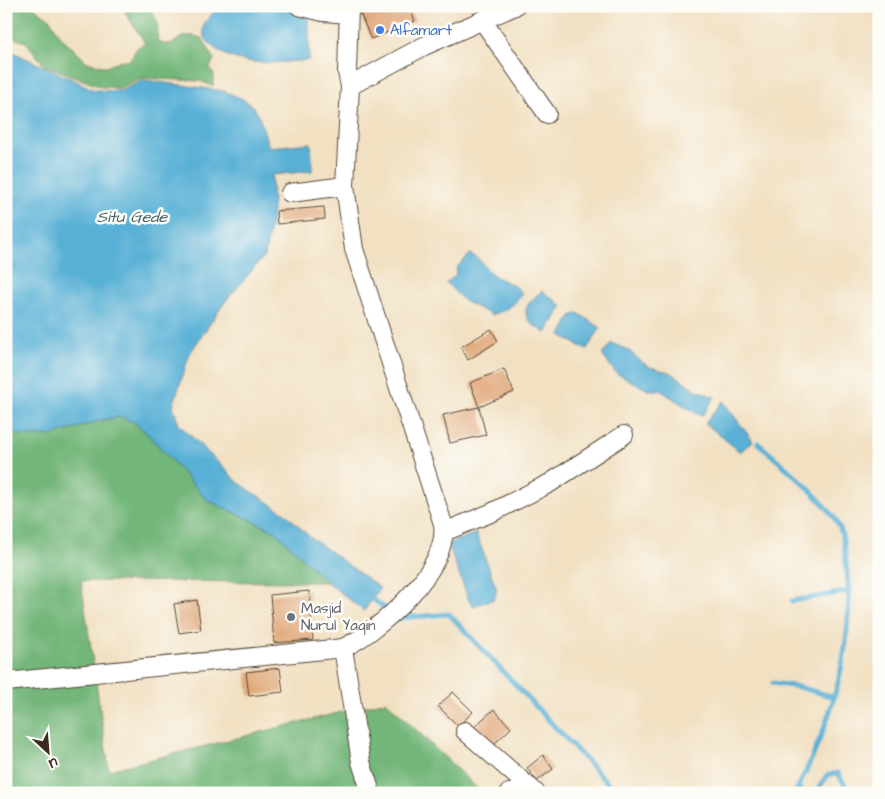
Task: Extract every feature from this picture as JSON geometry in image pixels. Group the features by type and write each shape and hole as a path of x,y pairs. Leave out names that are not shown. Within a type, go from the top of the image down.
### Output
{"street":[{"path":"6,682 343,648 361,639 409,597 433,562 444,532 354,249 345,186 350,86 347,72 349,10 322,12 299,6"},
{"path":"350,86 424,46 514,6"},
{"path":"482,20 547,114"},
{"path":"290,194 345,186"},
{"path":"444,532 493,512 550,483 624,435"},
{"path":"343,648 361,762 371,793"},
{"path":"465,731 533,790"},
{"path":"509,793 533,790"}],"green space":[{"path":"6,6 32,6 50,19 60,36 87,62 107,67 121,60 129,61 137,48 145,43 125,12 126,6 148,6 157,22 157,40 163,44 172,44 186,36 202,38 214,59 210,68 214,75 213,86 200,81 141,78 119,88 101,87 44,65 26,42 13,38 6,33"},
{"path":"120,417 134,422 148,434 207,500 275,531 327,582 81,581 109,770 386,701 482,793 6,793 6,431 37,435 51,434"}],"water":[{"path":"220,6 309,6 309,60 269,63 255,62 230,57 218,51 207,40 203,29 205,22"},
{"name":"Situ Gede","path":"6,49 95,90 120,91 144,80 224,91 243,99 254,107 269,147 311,143 312,171 272,175 273,211 265,255 225,302 190,353 173,406 179,424 239,483 285,513 309,536 380,588 364,611 327,582 275,531 207,500 148,434 134,422 120,417 102,420 51,436 24,436 6,431"},
{"path":"470,254 479,259 496,277 514,286 522,293 513,305 506,310 492,315 464,301 446,283 455,276 457,267"},
{"path":"542,291 563,306 546,333 532,323 526,314 529,303"},
{"path":"578,313 601,328 586,350 561,335 571,316"},
{"path":"611,343 628,350 647,366 672,373 696,390 715,397 703,415 697,414 660,390 648,390 616,373 602,355"},
{"path":"723,401 753,441 740,452 705,423"},
{"path":"476,533 497,590 494,599 473,606 469,601 448,544"}],"building":[{"name":"Alfamart","path":"370,6 409,6 415,21 371,39 359,11"},
{"path":"324,207 325,219 277,224 276,211"},
{"path":"491,329 498,341 468,360 461,347"},
{"path":"504,369 514,392 479,407 470,383"},
{"path":"479,407 486,435 450,443 443,415"},
{"name":"Masjid Nurul Yaqin","path":"309,591 313,640 274,643 270,595"},
{"path":"197,600 201,630 179,633 174,604"},
{"path":"280,668 283,692 249,696 246,672"},
{"path":"453,692 473,712 458,726 438,706"},
{"path":"494,709 511,728 491,747 473,728"},
{"path":"543,755 553,769 537,781 527,768"}],"waterway":[{"path":"758,443 803,483 834,517 840,528 845,553 848,622 839,681 820,738 795,793"},
{"path":"792,601 850,591"},
{"path":"367,595 389,611"},
{"path":"396,616 399,618 449,614 617,793"},
{"path":"773,683 799,687 834,697"},
{"path":"816,793 827,775 838,773 849,793"},
{"path":"798,788 805,793"}],"place":[{"name":"Alfamart","path":"380,30"},
{"name":"Masjid Nurul Yaqin","path":"291,617"}]}
